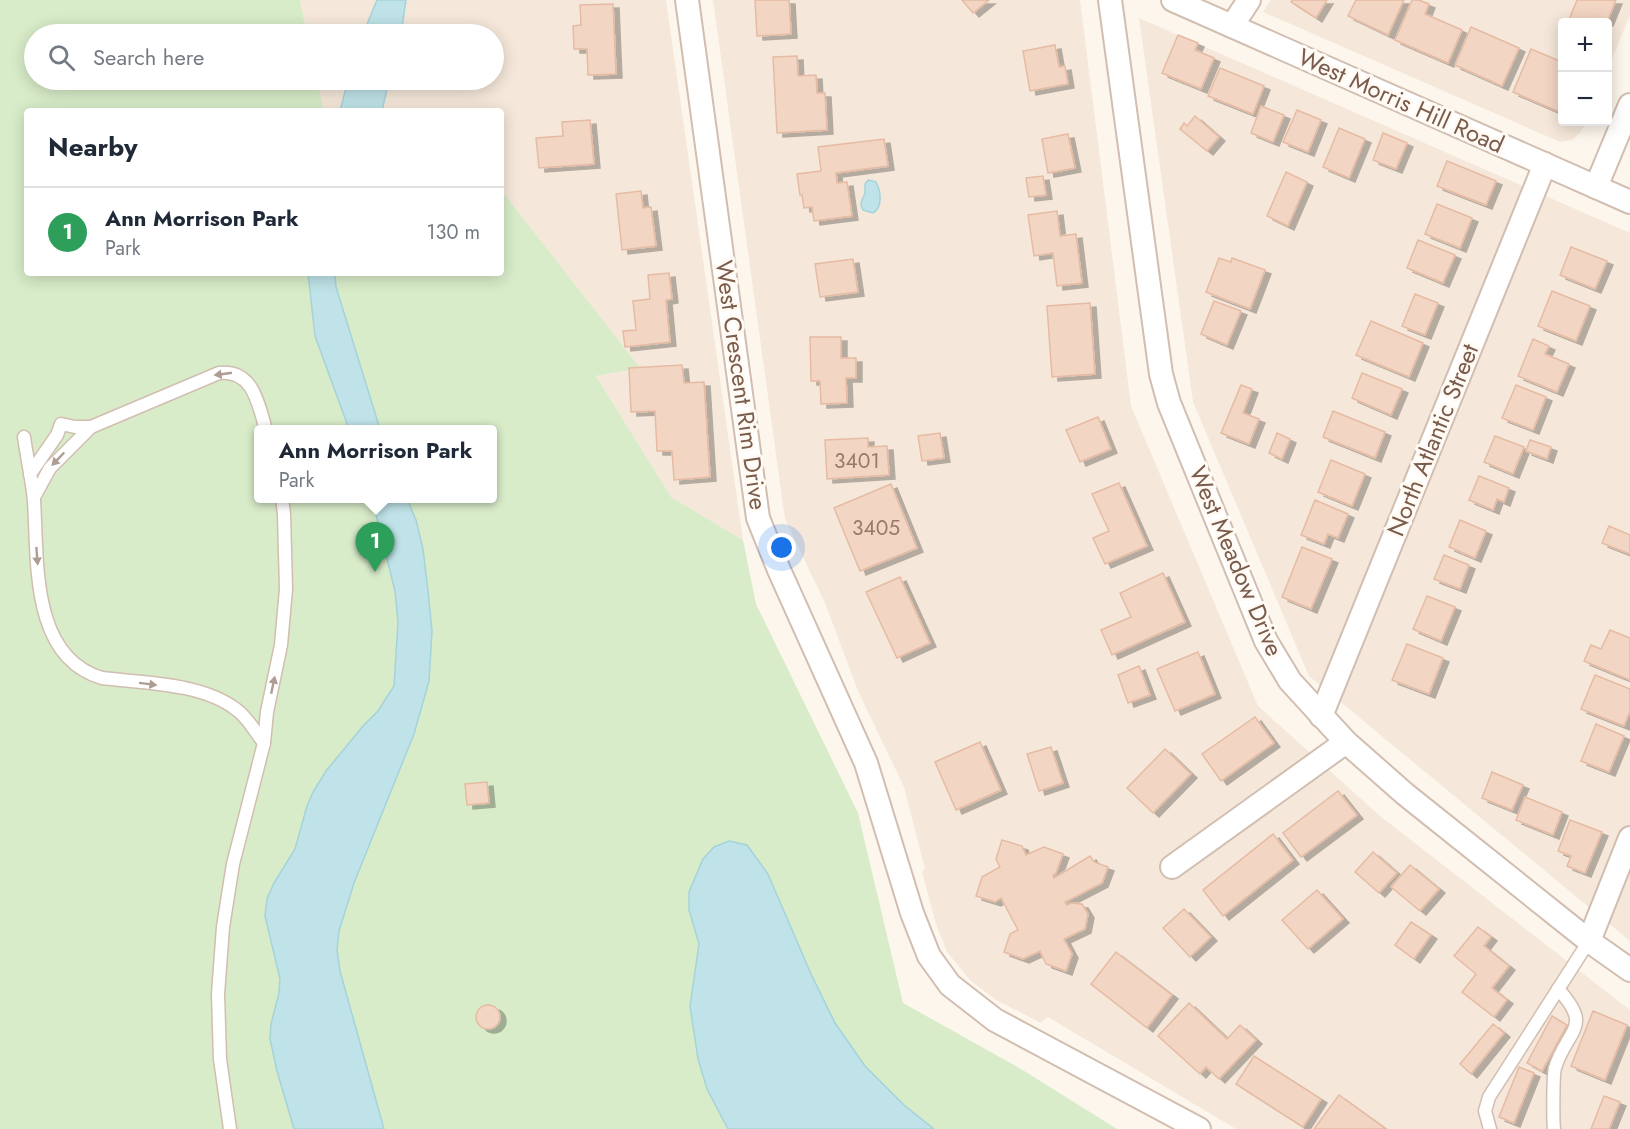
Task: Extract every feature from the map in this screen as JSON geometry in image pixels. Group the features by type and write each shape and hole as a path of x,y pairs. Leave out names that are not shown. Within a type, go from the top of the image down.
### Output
{"street":[{"name":"West Crescent Rim Drive","path":"687,0 758,518 866,763 912,913 929,956 950,985 995,1020 1199,1129"},
{"name":"West Meadow Drive","path":"1110,0 1161,374 1169,403 1266,641 1290,681 1346,742 1405,794 1588,941 1630,970"},
{"name":"West Morris Hill Road","path":"1173,0 1630,202"},
{"path":"1232,26 1249,0"},
{"path":"1596,187 1630,105"},
{"name":"North Atlantic Street","path":"1321,716 1545,164"},
{"path":"1172,867 1346,742"},
{"path":"1588,941 1630,838"}],"lane":[{"path":"34,497 50,468 91,427 219,373 230,371 243,377 255,395 265,425"},
{"path":"30,474 57,435 61,424 91,427"},
{"path":"49,446 38,444 24,437 34,497 40,599 49,627 57,642 71,660 89,674 213,695 238,711 264,743"},
{"path":"230,1129 220,1059 218,994 223,927 232,864 264,743 267,712 281,645 286,589 283,503"},
{"path":"1490,1129 1485,1110 1489,1097 1588,941"},
{"path":"1554,1129 1553,1075 1578,1018 1570,1001 1558,989"}],"shaded area":[{"path":"300,0 666,0 743,540 671,497 596,376 639,368 504,195 504,108 323,108 319,90 504,90 504,24 305,24"},
{"path":"713,0 1080,0 1131,406 1258,706 1380,816 1630,1010 1630,1129 1236,1129 1048,1017 1041,1023 996,1000 970,980 947,952 936,924 922,872 925,869 904,787 858,691 825,603 785,519"},
{"path":"1271,0 1630,0 1630,15 1612,59 1612,18 1558,18 1558,126 1584,126 1572,140 1560,142 1263,12"},
{"path":"1139,18 1630,233 1630,941 1309,676 1193,402"}],"green space":[{"path":"0,0 300,0 305,24 24,24 24,90 319,90 323,108 24,108 24,276 504,276 505,195 640,368 596,376 671,497 743,540 756,604 858,813 903,1003 1021,1069 1117,1129 0,1129"}],"water":[{"path":"377,0 406,0 402,24 367,24"},
{"path":"345,90 387,90 383,108 341,108"},
{"path":"868,180 876,182 880,194 880,203 873,213 863,210 861,205 865,184"},
{"path":"308,276 335,276 336,287 379,425 348,425 315,336"},
{"path":"373,503 409,503 416,520 423,549 432,631 429,681 414,734 354,883 339,931 337,950 340,971 384,1129 294,1129 270,1039 280,979 265,916 267,899 295,849 313,792 326,771 378,711 394,686 398,622 395,591"},
{"path":"729,841 747,845 768,874 835,1023 865,1066 904,1105 934,1129 728,1129 707,1089 698,1059 690,1006 699,944 689,910 689,892 703,859 714,847"}],"building":[{"path":"755,0 789,0 791,34 757,36"},
{"path":"962,0 989,0 973,13"},
{"path":"1292,0 1327,0 1316,18 1291,2"},
{"path":"1356,0 1404,0 1388,35 1348,16"},
{"path":"1412,0 1429,4 1425,14 1462,30 1448,63 1395,40"},
{"path":"1577,0 1616,0 1609,18 1570,18"},
{"path":"613,4 616,74 588,75 587,49 574,49 573,26 581,25 580,5"},
{"path":"1471,27 1519,48 1502,86 1455,65"},
{"path":"1178,35 1198,43 1195,50 1214,58 1201,89 1162,73"},
{"path":"1055,45 1059,67 1065,66 1068,84 1030,91 1023,51"},
{"path":"1531,49 1558,60 1558,111 1513,92"},
{"path":"797,56 798,76 816,75 817,93 825,93 827,130 777,133 773,57"},
{"path":"1220,68 1264,86 1253,114 1208,96"},
{"path":"1261,106 1284,115 1273,142 1251,133"},
{"path":"1297,110 1321,120 1308,152 1283,142"},
{"path":"1195,116 1219,137 1207,151 1180,129 1184,123 1187,126"},
{"path":"590,120 594,164 539,168 536,138 563,136 562,122"},
{"path":"1339,128 1365,139 1349,178 1323,167"},
{"path":"1383,133 1407,143 1396,169 1373,160"},
{"path":"1068,134 1075,168 1048,173 1042,139"},
{"path":"884,139 888,166 836,173 837,183 847,182 852,216 814,221 812,207 804,208 797,174 821,171 818,147"},
{"path":"1447,161 1496,181 1486,205 1437,186"},
{"path":"1286,172 1307,182 1288,226 1267,216"},
{"path":"1043,176 1046,195 1029,197 1026,178"},
{"path":"641,191 643,208 651,207 656,246 622,250 616,194"},
{"path":"1437,204 1472,218 1460,248 1425,234"},
{"path":"1057,211 1060,236 1076,234 1082,283 1057,286 1053,253 1034,256 1028,215"},
{"path":"1418,240 1455,255 1443,283 1407,268"},
{"path":"1571,247 1607,261 1595,289 1560,275"},
{"path":"1219,258 1231,262 1232,258 1265,270 1250,309 1206,292"},
{"path":"853,259 858,292 820,297 815,264"},
{"path":"669,273 672,299 666,300 670,342 625,347 623,331 636,330 633,301 650,299 648,275"},
{"path":"1552,291 1590,306 1576,341 1538,326"},
{"path":"1415,294 1438,303 1425,335 1402,326"},
{"path":"1214,301 1241,311 1227,345 1201,334"},
{"path":"1090,303 1095,374 1052,377 1047,306"},
{"path":"1371,321 1423,343 1409,377 1356,355"},
{"path":"810,337 841,337 841,358 856,358 856,378 846,378 847,403 821,404 820,381 811,381"},
{"path":"1533,339 1549,346 1545,354 1569,364 1557,392 1518,376"},
{"path":"682,365 684,383 704,382 710,477 674,480 672,451 657,451 655,411 631,412 629,368"},
{"path":"1362,373 1402,389 1391,415 1352,398"},
{"path":"1241,385 1252,389 1243,413 1259,419 1249,444 1221,433"},
{"path":"1516,385 1546,397 1533,430 1502,418"},
{"path":"1333,411 1385,432 1375,458 1323,437"},
{"path":"1098,417 1111,449 1080,462 1066,430"},
{"path":"940,433 944,458 922,461 918,436"},
{"path":"1277,433 1290,439 1282,459 1269,453"},
{"path":"1495,436 1524,447 1513,474 1484,462"},
{"path":"868,438 868,447 887,446 889,475 827,479 825,440"},
{"path":"1530,440 1551,447 1547,459 1526,451"},
{"path":"1331,460 1365,474 1352,506 1318,492"},
{"path":"1479,476 1509,488 1504,502 1497,499 1493,510 1469,500"},
{"path":"1119,483 1147,546 1105,564 1093,538 1109,531 1092,494"},
{"path":"891,484 917,548 860,571 834,508"},
{"path":"1315,500 1348,514 1338,538 1328,534 1324,544 1301,535"},
{"path":"1460,520 1486,531 1475,558 1449,547"},
{"path":"1609,526 1630,535 1630,554 1602,543"},
{"path":"1302,547 1332,559 1311,609 1282,597"},
{"path":"1444,555 1469,565 1460,589 1434,579"},
{"path":"1163,573 1185,622 1112,655 1101,630 1131,617 1120,593"},
{"path":"900,577 930,643 897,658 866,592"},
{"path":"1427,596 1455,607 1441,641 1413,629"},
{"path":"1610,630 1630,638 1630,680 1584,661 1591,645 1601,649"},
{"path":"1407,644 1443,658 1429,694 1392,680"},
{"path":"1198,652 1215,694 1175,711 1157,669"},
{"path":"1139,666 1150,695 1128,703 1118,675"},
{"path":"1595,675 1630,689 1630,711 1624,726 1581,709"},
{"path":"1255,717 1274,743 1221,781 1202,754"},
{"path":"1596,724 1624,736 1609,772 1581,761"},
{"path":"980,742 1001,790 956,810 935,762"},
{"path":"1051,747 1063,783 1039,791 1027,754"},
{"path":"1165,749 1191,774 1153,813 1127,788"},
{"path":"1492,772 1523,785 1512,810 1482,798"},
{"path":"487,782 489,803 467,805 465,784"},
{"path":"1338,791 1357,815 1301,857 1283,833"},
{"path":"1525,797 1562,812 1553,835 1516,820"},
{"path":"1570,820 1602,832 1585,873 1567,866 1571,856 1558,851"},
{"path":"1273,834 1293,860 1223,916 1203,890"},
{"path":"1002,840 1022,846 1026,855 1044,847 1063,854 1056,873 1053,875 1054,878 1090,856 1094,862 1108,867 1102,883 1065,902 1067,905 1082,904 1088,914 1085,929 1064,939 1072,954 1066,971 1046,964 1040,951 1023,959 1004,952 1010,934 1018,930 1001,898 995,902 976,896 982,877 1000,867 996,859"},
{"path":"1373,852 1397,873 1379,893 1355,872"},
{"path":"1410,865 1439,889 1420,911 1391,887"},
{"path":"1317,890 1343,919 1308,949 1282,920"},
{"path":"1184,909 1211,937 1190,957 1163,928"},
{"path":"1411,922 1431,935 1414,959 1395,945"},
{"path":"1478,927 1491,937 1484,946 1509,966 1492,988 1507,1000 1494,1017 1462,992 1476,974 1454,956"},
{"path":"1116,952 1172,995 1147,1028 1091,984"},
{"path":"1189,1003 1227,1039 1240,1025 1256,1040 1219,1079 1206,1067 1200,1074 1158,1036"},
{"path":"488,1005 497,1008 500,1017 497,1026 488,1029 479,1026 476,1017 479,1008"},
{"path":"1593,1011 1627,1025 1605,1080 1571,1066"},
{"path":"1552,1016 1567,1025 1542,1071 1527,1063"},
{"path":"1493,1024 1504,1033 1471,1074 1460,1064"},
{"path":"1254,1056 1321,1099 1303,1127 1236,1084"},
{"path":"1519,1067 1534,1073 1514,1123 1499,1117"},
{"path":"1339,1095 1386,1129 1314,1129"},
{"path":"1604,1096 1620,1102 1609,1129 1591,1129"}],"place":[{"name":"Ann Morrison Park","path":"375,572"}]}
